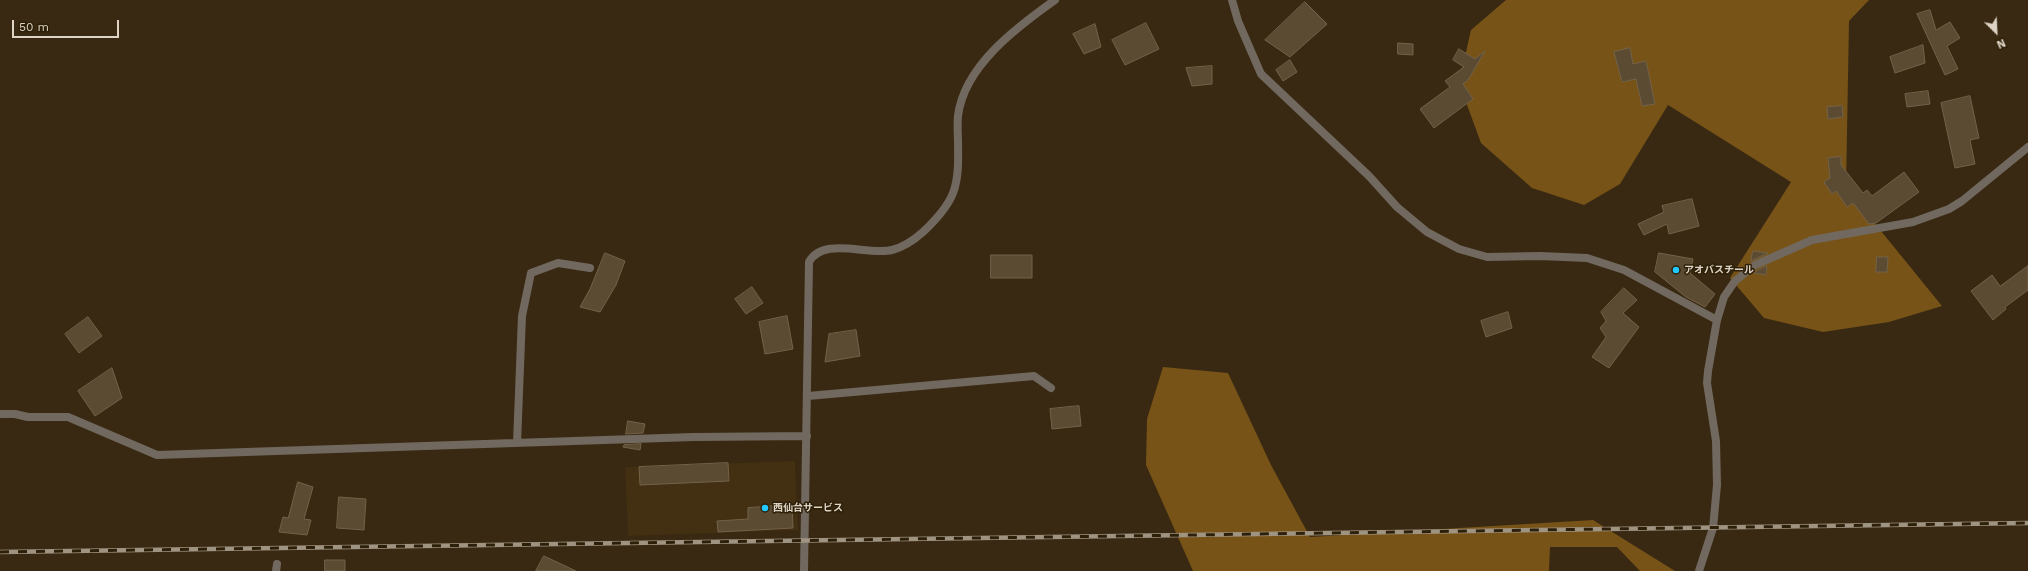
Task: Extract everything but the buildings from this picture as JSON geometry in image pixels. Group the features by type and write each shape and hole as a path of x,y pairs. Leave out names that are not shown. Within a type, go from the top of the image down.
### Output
{"street":[{"path":"804,571 808,396 808,267 812,255 821,250 832,249 891,251 905,245 923,232 941,211 955,189 959,173 958,116 964,96 977,69 1014,31 1055,0"},
{"path":"1232,0 1238,21 1261,74 1369,176 1397,207 1428,232 1458,249 1487,257 1540,256 1588,258 1624,270 1717,320"},
{"path":"1699,571 1713,528 1717,485 1716,441 1707,383 1717,320 1724,297 1731,286 1739,276 1755,265 1812,240 1913,222 1948,209 1962,201 2028,147"},
{"path":"517,443 522,316 530,273 558,263 590,268"},
{"path":"808,396 982,379 1034,376 1052,388"},
{"path":"0,414 15,414 28,417 68,417 157,455 701,437 807,436"}],"shaded area":[{"path":"1506,0 1869,0 1849,21 1846,188 1942,306 1889,322 1823,332 1764,318 1730,278 1791,182 1668,105 1620,184 1584,205 1532,188 1481,143 1459,83 1471,30"},
{"path":"1163,367 1228,373 1271,465 1310,537 1593,520 1675,571 1640,571 1617,547 1550,547 1549,571 1193,571 1146,465 1147,419"},
{"path":"795,461 798,530 628,536 625,467"}],"railway":[{"path":"0,552 2028,523"}],"place":[{"name":"アオバスチール","path":"1676,270"},
{"name":"西仙台サービス","path":"765,508"}]}
